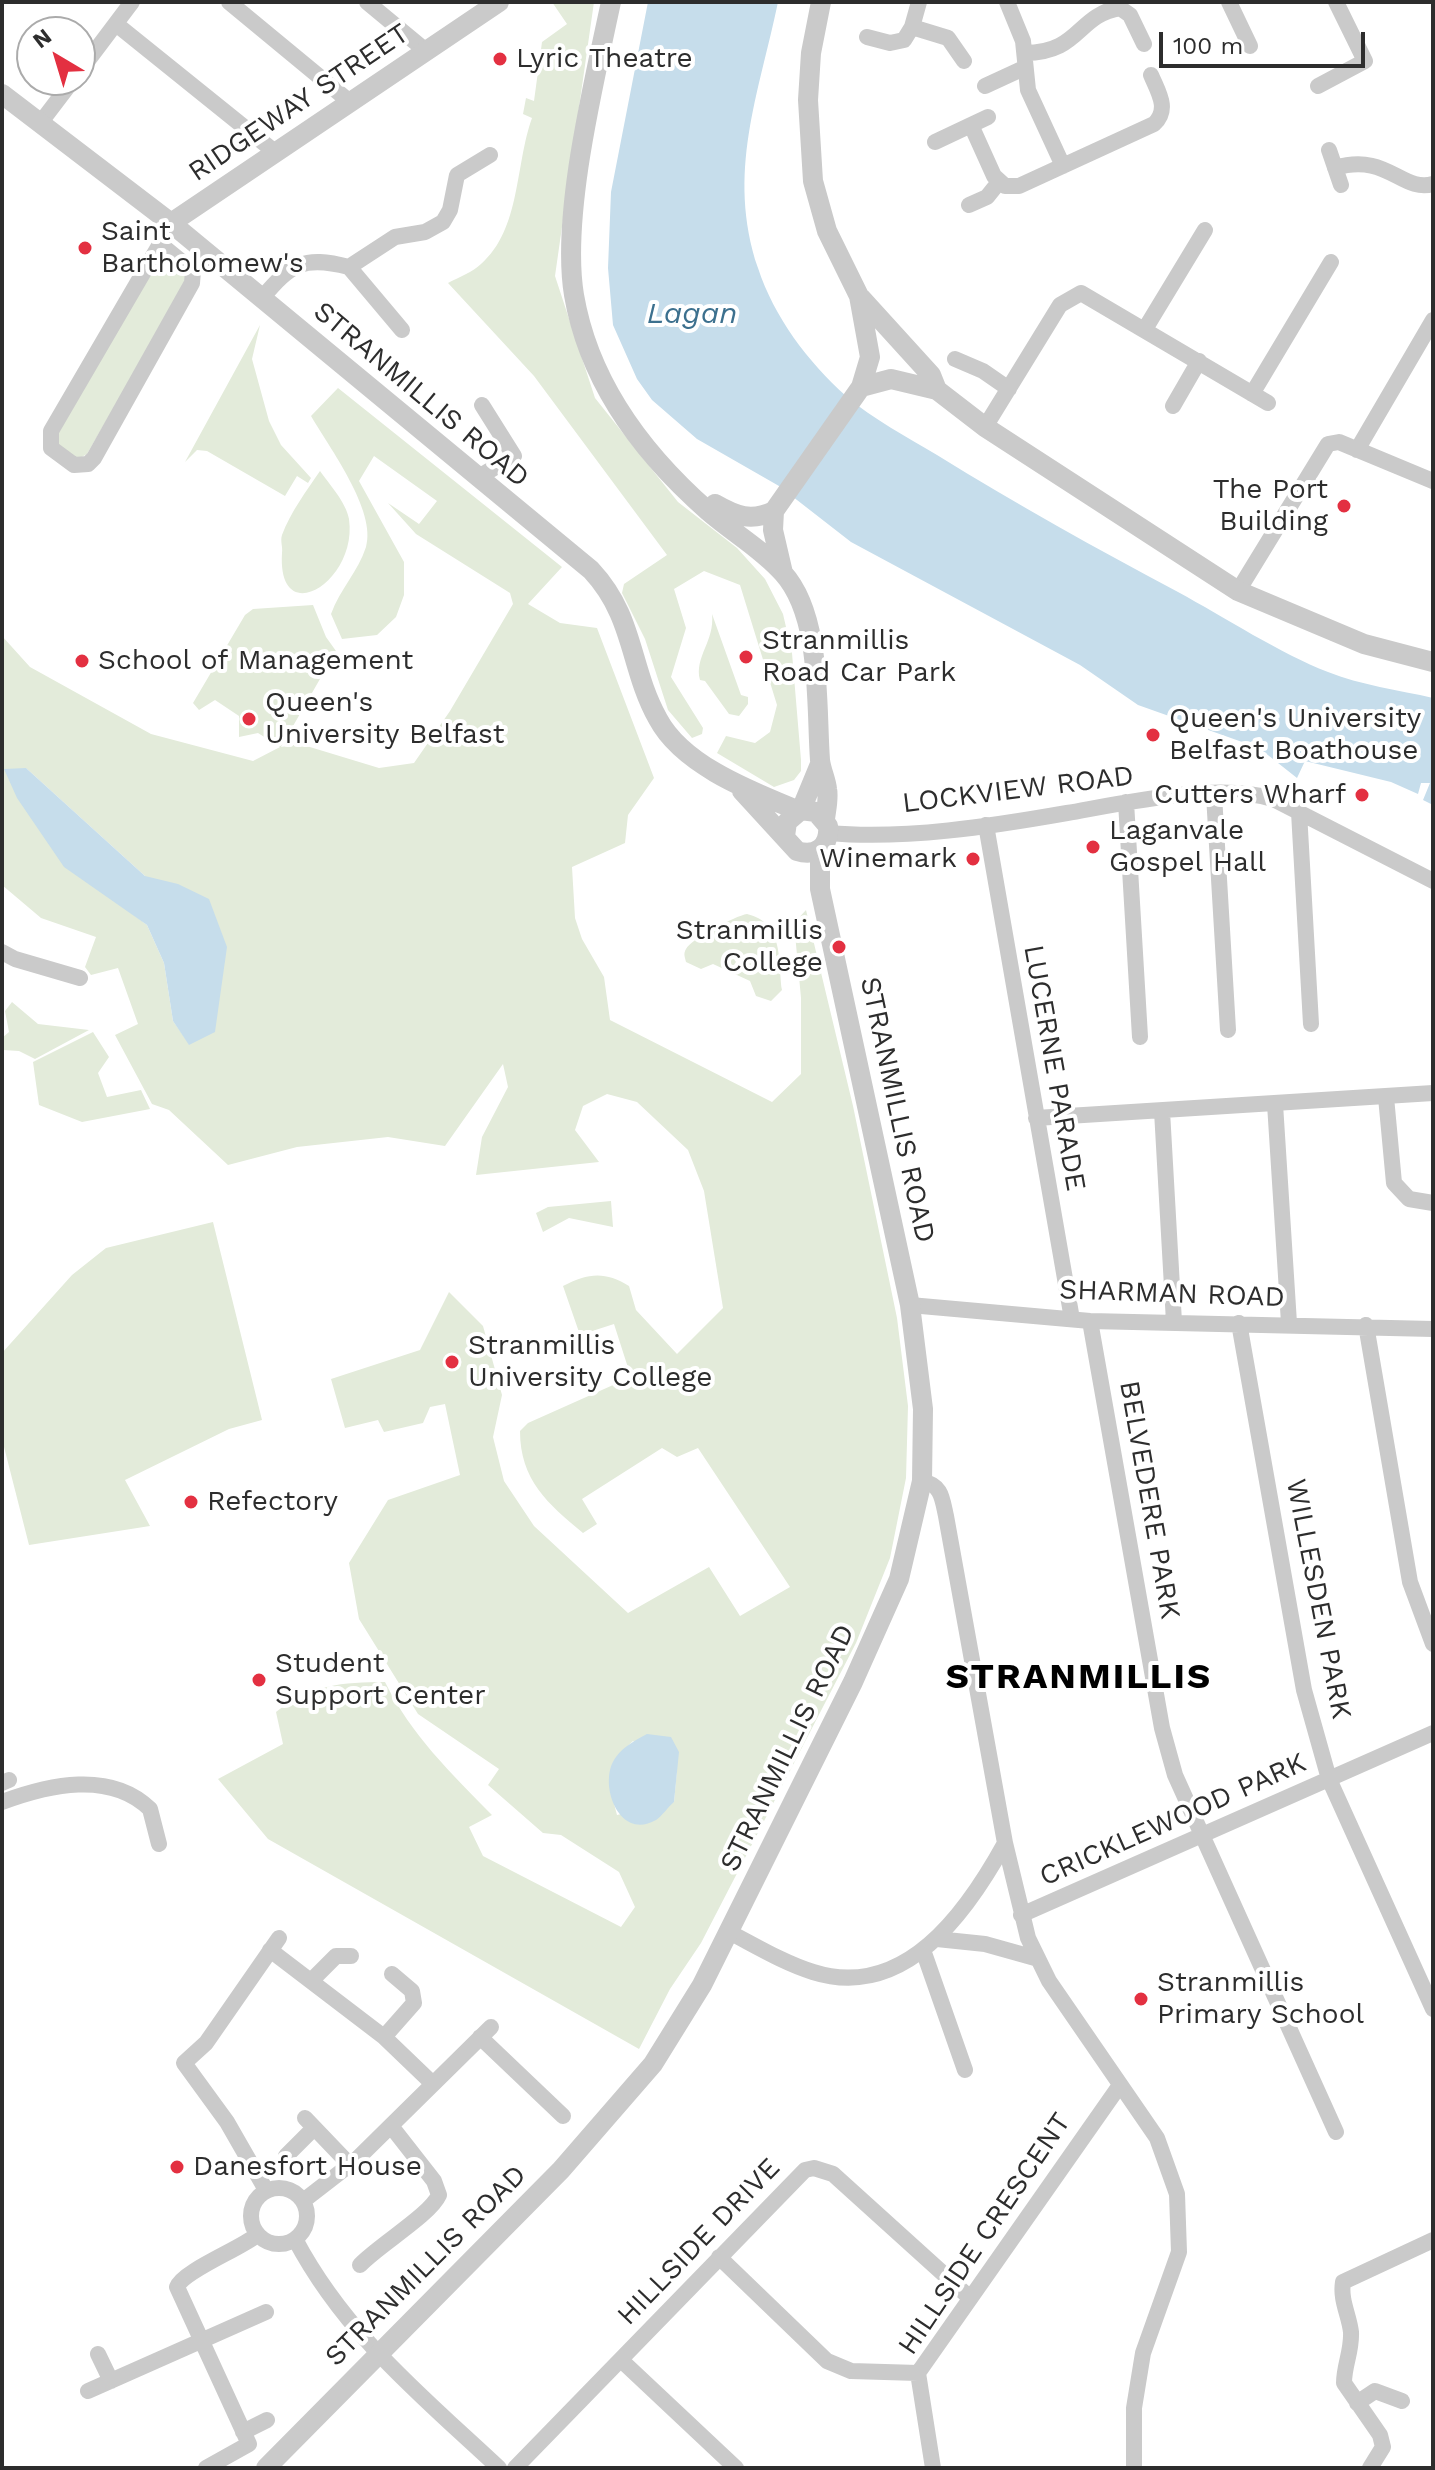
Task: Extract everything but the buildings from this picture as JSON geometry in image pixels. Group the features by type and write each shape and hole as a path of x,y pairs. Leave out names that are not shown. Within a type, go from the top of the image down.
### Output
{"street":[{"path":"96,50 132,2"},
{"path":"229,2 350,102"},
{"path":"367,2 426,51"},
{"name":"RIDGEWAY STREET","path":"171,223 499,2"},
{"path":"611,2 573,218 574,294 600,378 639,438 677,481 783,573"},
{"path":"677,481 743,517 760,518 777,507 859,390 870,357 859,296 827,231 813,181 808,100 811,53 821,2"},
{"path":"867,37 898,43 909,36 919,2"},
{"path":"1007,2 1024,61 1028,90 1063,166"},
{"path":"1229,2 1250,46"},
{"path":"1318,86 1365,61 1336,2"},
{"path":"985,86 1024,61 1077,37 1087,21 1120,8 1130,15 1144,44"},
{"path":"116,24 275,152"},
{"path":"912,27 948,38 964,61"},
{"path":"971,125 999,182 1005,186 1019,186 1159,120 1163,104 1151,75"},
{"name":"STRANMILLIS ROAD","path":"2,94 171,223 605,585 623,615 652,706 666,732 739,786 785,836"},
{"path":"41,122 61,96"},
{"path":"935,142 988,117"},
{"path":"1329,150 1338,176 1370,163 1415,186 1433,184"},
{"path":"349,267 395,237 425,232 443,222 450,210 457,175 490,155"},
{"path":"969,205 987,197 999,182"},
{"path":"160,244 193,271 192,283 94,458 88,464 74,465 51,448 51,431 171,223"},
{"path":"1145,329 1205,230"},
{"path":"262,298 280,277 306,261 318,260 349,267 402,330"},
{"path":"1252,394 1331,262"},
{"path":"985,427 1060,305 1075,294 1089,295 1268,403"},
{"path":"859,296 931,375 937,390"},
{"path":"1357,450 1433,320"},
{"path":"955,359 983,371 1009,389"},
{"path":"1173,406 1199,361"},
{"path":"859,390 891,379 937,390 985,427 1238,591 1364,644 1433,662"},
{"path":"477,478 514,456 482,405"},
{"path":"1238,591 1328,444 1339,442 1433,481"},
{"path":"777,507 773,530 783,573"},
{"name":"STRANMILLIS ROAD","path":"266,2468 561,2170 627,2098 682,2020 729,1932 883,1619 903,1567 922,1481 923,1409 910,1305 820,889 819,839 828,790 820,764 813,651 797,596 783,573"},
{"path":"800,811 816,812 819,839 792,848 785,836 787,822 800,811 820,764"},
{"name":"STRANMILLIS ROAD","path":"739,786 800,811"},
{"path":"1214,795 1228,1030"},
{"name":"LOCKVIEW ROAD","path":"819,839 986,825 1126,802 1214,795 1262,795 1433,881"},
{"path":"1126,802 1140,1037"},
{"path":"1299,812 1311,1024"},
{"name":"LUCERNE PARADE","path":"986,825 1072,1319"},
{"path":"2,952 15,959 80,978"},
{"path":"1036,1118 1433,1093"},
{"path":"1386,1097 1394,1183 1409,1199 1433,1203"},
{"path":"1275,1104 1289,1323"},
{"path":"1162,1111 1174,1322"},
{"name":"SHARMAN ROAD","path":"910,1305 1090,1321 1289,1323 1433,1329"},
{"name":"BELVEDERE PARK","path":"1090,1321 1162,1728 1175,1775 1336,2132"},
{"name":"WILLESDEN PARK","path":"1239,1323 1304,1690 1329,1779 1433,2009"},
{"path":"1366,1325 1410,1582 1433,1644"},
{"path":"922,1481 935,1485 939,1490 946,1516 1005,1843 1021,1915 1035,1958 1165,2153 1177,2194 1181,2234 1175,2267 1143,2353 1134,2408 1134,2468"},
{"name":"CRICKLEWOOD PARK","path":"1021,1915 1433,1733"},
{"path":"2,1802 47,1788 76,1784 106,1785 150,1809 159,1844"},
{"path":"729,1932 798,1966 831,1976 880,1973 937,1939 974,1896 1005,1843"},
{"path":"937,1939 968,1941 1035,1958"},
{"path":"266,2190 227,2122 184,2063 206,2043 275,1944 311,1981 384,2037 433,2084"},
{"path":"923,1950 965,2070"},
{"path":"311,1981 336,1956 351,1956"},
{"path":"384,2037 414,2003 412,1991 392,1974"},
{"path":"303,2201 350,2165 486,2032 563,2116"},
{"name":"HILLSIDE CRESCENT","path":"933,2468 918,2373 1120,2085"},
{"path":"286,2156 309,2123 350,2165"},
{"path":"360,2265 389,2238 431,2207 439,2195 434,2181 391,2126"},
{"name":"HILLSIDE DRIVE","path":"515,2468 797,2176 814,2168 824,2169 969,2297"},
{"path":"266,2190 291,2190 303,2201 305,2226 295,2239 271,2243 257,2235 250,2212 256,2199 266,2190"},
{"path":"246,2438 178,2294 179,2281 257,2235"},
{"path":"295,2239 338,2310 378,2354 499,2468"},
{"path":"1370,2468 1383,2447 1380,2435 1344,2383 1351,2357 1350,2329 1341,2294 1343,2282 1433,2240"},
{"path":"719,2257 827,2361 851,2371 918,2373"},
{"path":"88,2391 266,2312"},
{"path":"98,2354 111,2381"},
{"path":"621,2360 736,2468"},
{"path":"1357,2403 1375,2391 1402,2401"},
{"path":"206,2468 267,2420"}],"green space":[{"path":"552,2 594,2 555,276 595,398 678,502 737,548 765,579 783,614 792,653 801,771 794,780 774,787 717,753 726,736 755,743 770,732 777,705 740,585 704,571 674,589 686,628 671,677 703,728 702,734 692,738 668,710 645,639 622,593 624,584 667,555 534,376 448,283 470,272 494,250 510,215 532,118 523,114 526,98 534,101 542,42 567,24"},
{"path":"158,254 185,271 188,279 87,454 78,459 66,457 54,437"},
{"path":"260,325 252,359 269,421 281,445 311,478 308,483 297,476 285,496 207,451 197,450 185,462"},
{"path":"338,388 562,567 528,604 560,623 597,628 654,778 628,815 625,843 572,867 575,918 582,939 604,977 610,1020 772,1102 801,1074 801,998 794,923 806,910 853,1106 897,1318 908,1406 906,1478 890,1558 856,1643 701,1943 670,1989 639,2049 268,1839 218,1779 283,1744 276,1712 288,1703 327,1687 385,1682 419,1736 492,1815 469,1827 483,1856 621,1927 635,1907 619,1872 561,1835 543,1833 488,1785 499,1769 418,1714 359,1619 349,1563 388,1500 460,1475 445,1404 430,1407 423,1423 384,1432 378,1420 345,1428 331,1379 420,1350 449,1292 483,1326 502,1395 493,1437 504,1481 534,1526 628,1613 709,1567 740,1616 790,1587 698,1448 677,1457 662,1448 582,1499 597,1524 583,1533 538,1490 521,1448 520,1431 528,1423 631,1377 614,1324 580,1335 563,1286 580,1278 604,1276 629,1286 636,1310 677,1354 723,1308 704,1191 688,1150 637,1102 607,1094 583,1106 575,1130 599,1162 476,1175 482,1137 508,1087 503,1064 445,1146 388,1137 297,1147 228,1165 169,1110 152,1104 115,1035 138,1024 118,968 91,975 85,967 96,937 41,918 2,885 2,636 30,667 151,734 253,761 280,747 258,733 239,737 239,716 215,700 199,710 193,703 245,615 253,609 313,605 326,637 336,651 281,747 300,744 379,768 414,763 450,711 513,604 510,593 416,534 388,503 419,524 437,501 374,456 359,481 404,562 404,595 396,617 377,635 342,639 331,614 363,556 368,532 358,498 311,416","holes":["26,768 145,876 190,1045 173,1021 164,963 147,925 118,903","633,1741 677,1770 674,1802 617,1815 611,1775 617,1759"]},
{"path":"320,471 347,513 348,542 342,562 330,578 317,589 303,593 292,589 284,577 281,537 294,510"},
{"path":"712,614 741,695 748,697 748,704 739,716 729,714 705,681 700,680 700,664 711,632"},
{"path":"747,914 768,925 777,944 782,990 771,1001 756,996 750,981 713,964 701,969 686,962 684,956 696,940 724,923"},
{"path":"12,1002 38,1024 89,1030 35,1059 19,1051 3,1050 2,1038 9,1032 5,1011"},
{"path":"93,1032 109,1057 98,1073 107,1097 141,1090 150,1109 82,1122 39,1105 33,1062"},
{"path":"611,1201 613,1227 569,1218 543,1232 536,1213 548,1207"},
{"path":"213,1222 262,1420 229,1429 125,1480 150,1526 29,1545 2,1439 2,1353 72,1275 106,1248"}],"water":[{"name":"Lagan","path":"648,2 778,2 749,134 745,199 749,233 758,268 773,304 794,338 832,383 879,420 997,491 1272,645 1340,677 1433,698 1433,805 1423,800 1430,783 1421,783 1418,794 1391,782 1305,761 1297,778 1259,748 1138,705 1080,665 851,542 779,486 697,439 652,400 637,379 613,325 608,268 611,192"},
{"path":"26,768 145,876 178,884 209,899 227,947 215,1032 189,1045 173,1021 164,963 147,925 64,867 17,798 4,769"},
{"path":"647,1734 671,1737 679,1752 674,1802 656,1820 643,1825 631,1823 622,1816 610,1793 609,1780 619,1753"}],"place":[{"name":"Lyric Theatre","path":"500,59"},
{"name":"Saint Bartholomew's","path":"85,248"},
{"name":"The Port Building","path":"1344,506"},
{"name":"Stranmillis Road Car Park","path":"746,657"},
{"name":"School of Management","path":"82,661"},
{"name":"Queen's University Belfast","path":"249,719"},
{"name":"Queen's University Belfast Boathouse","path":"1153,735"},
{"name":"Cutters Wharf","path":"1362,795"},
{"name":"Laganvale Gospel Hall","path":"1093,847"},
{"name":"Winemark","path":"973,859"},
{"name":"Stranmillis College","path":"839,947"},
{"name":"Stranmillis University College","path":"452,1362"},
{"name":"Refectory","path":"191,1502"},
{"name":"Student Support Center","path":"259,1680"},
{"name":"Stranmillis Primary School","path":"1141,1999"},
{"name":"Danesfort House","path":"177,2167"}],"district":[{"name":"STRANMILLIS","path":"1079,1677"}]}
